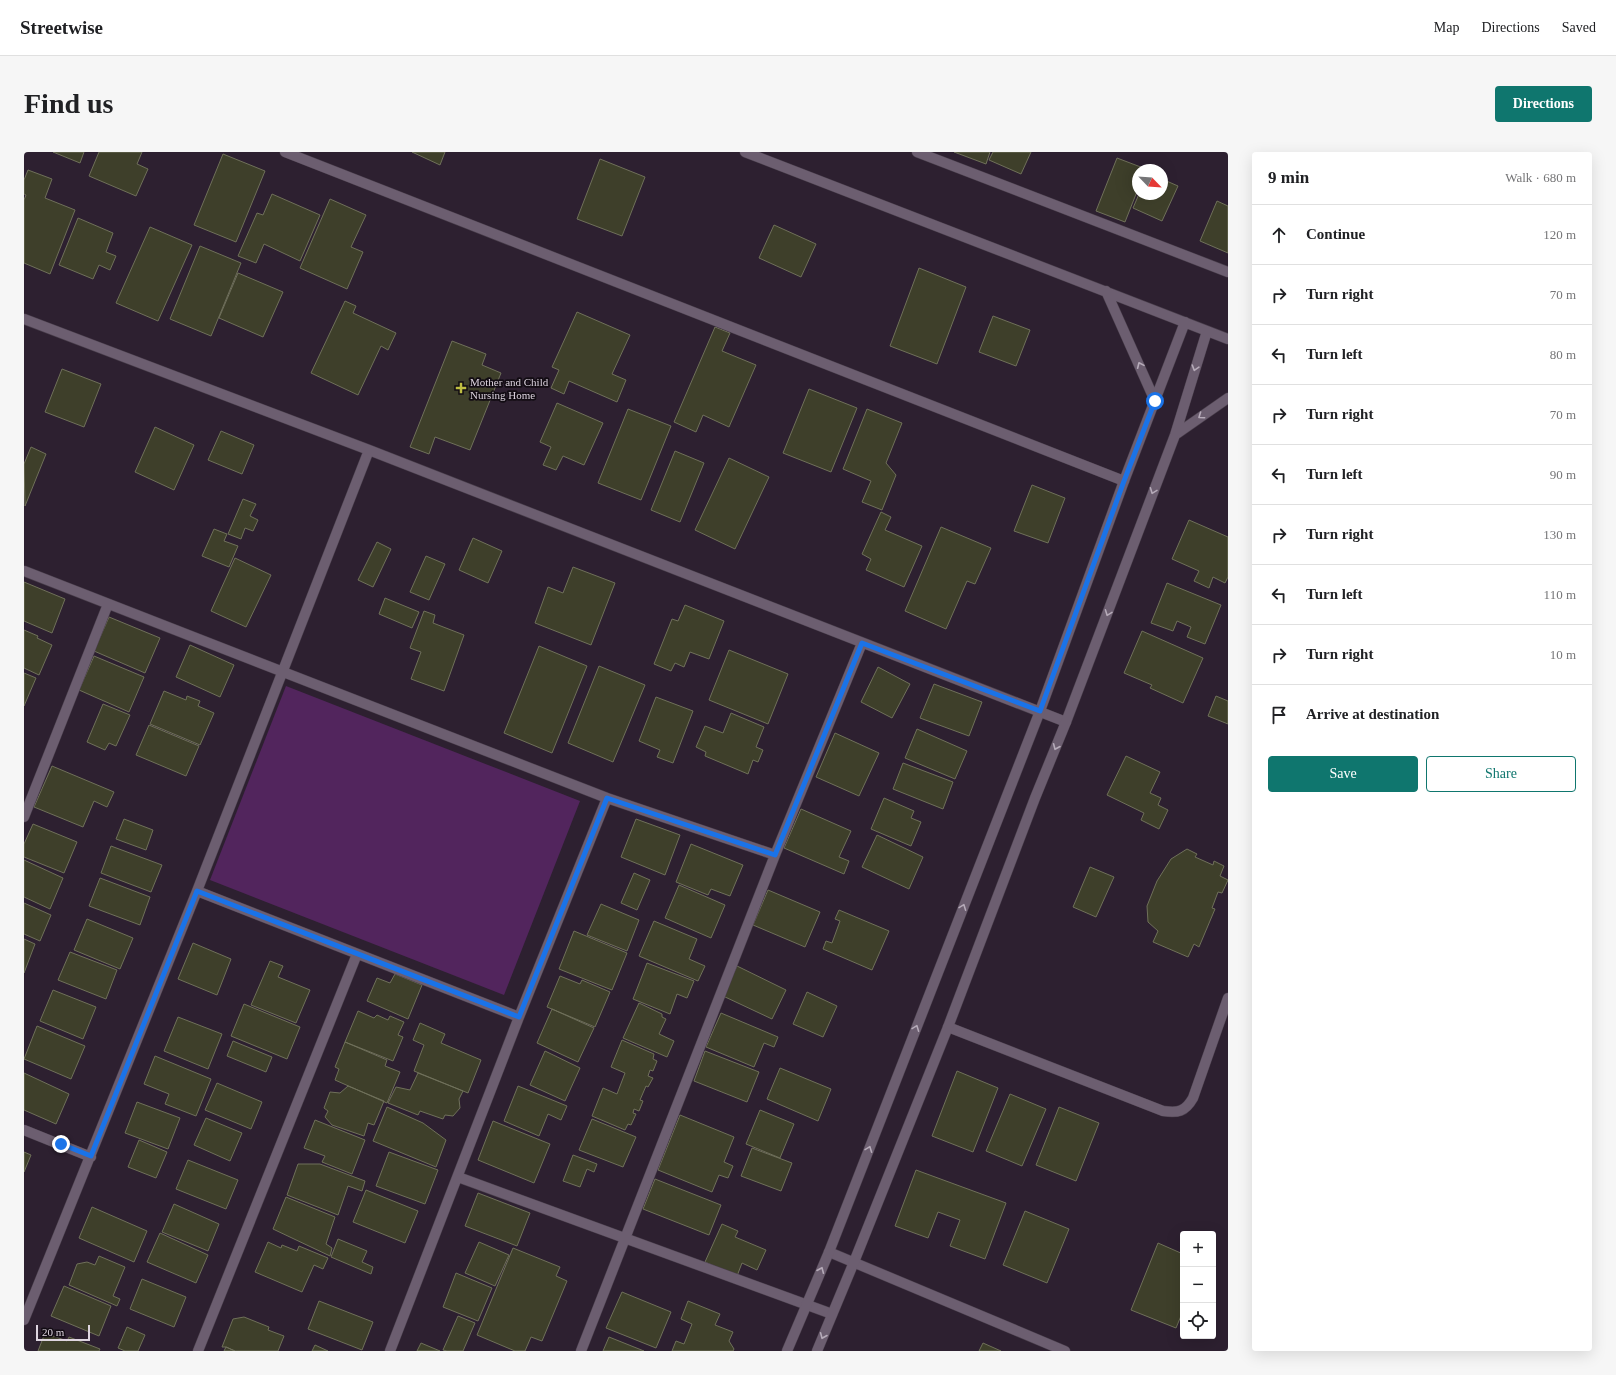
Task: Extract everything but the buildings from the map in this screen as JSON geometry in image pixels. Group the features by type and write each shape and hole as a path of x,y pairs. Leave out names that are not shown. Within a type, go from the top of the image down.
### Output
{"street":[{"path":"285,152 1124,481"},
{"path":"745,152 1228,339"},
{"path":"917,152 1228,272"},
{"path":"1106,291 1155,401"},
{"path":"24,319 370,450 1066,722"},
{"path":"788,1351 829,1252 1040,711 1124,481 1185,322"},
{"path":"817,1351 948,1026 1035,798 1066,722 1175,435 1207,331"},
{"path":"1175,435 1228,398"},
{"path":"25,1316 197,891 370,450"},
{"path":"24,571 607,798 775,855"},
{"path":"24,817 108,604"},
{"path":"581,1351 775,855 862,643"},
{"path":"390,1351 519,1017 607,798"},
{"path":"197,891 519,1017"},
{"path":"198,1351 358,954"},
{"path":"948,1026 1163,1111 1172,1112 1182,1110 1189,1105 1193,1098 1225,1012 1228,998"},
{"path":"24,1130 91,1156"},
{"path":"458,1177 806,1306 832,1314"},
{"path":"829,1252 1065,1351"}],"shaded area":[{"path":"286,686 580,801 504,995 210,880"}],"place":[{"name":"Mother and Child Nursing Home","path":"461,388"}],"route":[{"path":"61,1144 91,1156 197,891 519,1017 607,798 775,855 862,643 1040,711 1124,481 1155,401"}]}
